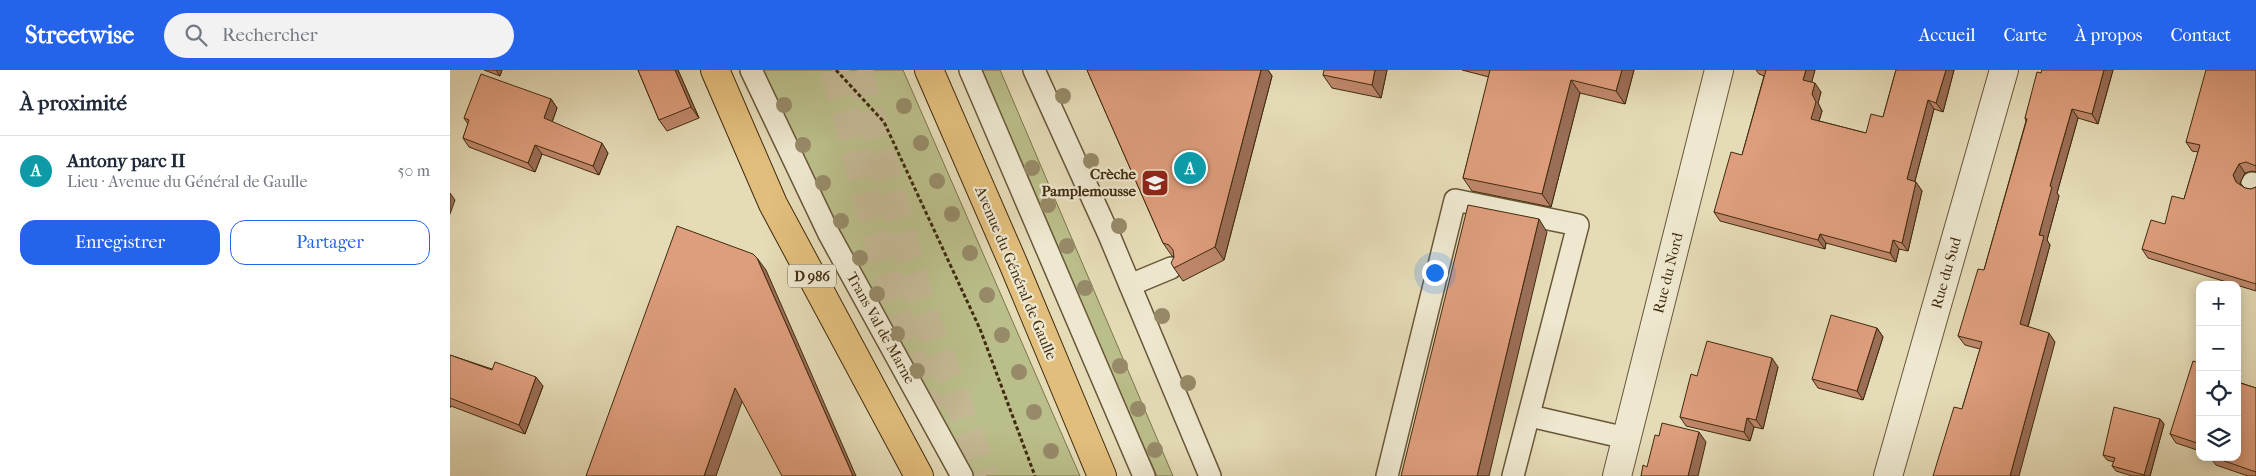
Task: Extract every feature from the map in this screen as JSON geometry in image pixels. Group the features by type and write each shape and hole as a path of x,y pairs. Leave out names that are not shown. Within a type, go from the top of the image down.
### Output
{"main road":[{"name":"D 986","path":"715,70 774,204 919,476"},
{"name":"Avenue du Général de Gaulle","path":"929,70 1013,263 1102,476"}],"street":[{"name":"Rue du Nord","path":"1617,476 1719,70"},
{"name":"Rue du Sud","path":"1888,476 2004,70"}],"lane":[{"name":"Trans Val de Marne","path":"751,70 829,234 962,476"},
{"path":"970,70 1144,476"},
{"path":"1034,70 1130,285 1210,476"},
{"path":"1387,476 1454,200 1578,225 1513,476"},
{"path":"1130,285 1171,268"},
{"path":"1530,416 1626,438"}],"path":[{"path":"836,70 884,122 980,329 1035,476"}],"green space":[{"path":"761,70 903,70 1080,476 967,476 877,306 771,96"},
{"path":"978,70 1000,70 1173,476 1157,476"}],"building":[{"path":"638,70 675,70 691,107 659,120"},
{"path":"1087,70 1261,70 1215,247 1174,268 1171,263 1174,257 1173,250 1169,245 1163,243"},
{"path":"1324,70 1375,70 1372,85 1323,75"},
{"path":"1490,70 1622,70 1616,91 1571,80 1542,194 1463,178"},
{"path":"1766,70 1806,70 1803,80 1815,83 1812,94 1816,102 1811,119 1866,133 1871,114 1883,117 1896,70 1946,70 1936,103 1928,100 1907,179 1916,182 1902,243 1893,240 1890,253 1820,234 1818,240 1714,212 1731,152 1742,155"},
{"path":"2042,70 2104,70 2092,114 2072,109 2050,186 2052,187 2039,235 2044,236 2020,324 2049,333 2010,476 1933,476 1954,407 1962,409 1982,342 1958,336 1978,269 1984,270 2027,119 2025,118 2037,72 2041,73"},
{"path":"2206,70 2256,70 2256,166 2246,162 2239,164 2233,175 2236,182 2245,188 2251,189 2256,187 2256,284 2142,249 2151,220 2165,224 2172,196 2184,199 2200,145 2186,142"},
{"path":"481,74 551,99 544,118 602,143 593,166 535,145 528,163 463,138 469,120 464,118"},
{"path":"1468,205 1539,219 1477,476 1401,476"},
{"path":"677,226 753,254 757,258 853,476 782,476 735,388 704,476 586,476"},
{"path":"1831,315 1877,328 1857,391 1812,379"},
{"path":"1707,341 1772,358 1756,420 1747,418 1744,432 1680,417 1691,374 1697,376"},
{"path":"450,355 492,370 495,362 536,377 519,425 450,398"},
{"path":"2193,361 2196,362 2196,443 2170,434"},
{"path":"2241,383 2256,388 2256,472 2224,461 2241,461"},
{"path":"2114,407 2160,419 2144,475 2112,466 2115,458 2103,455"},
{"path":"1662,423 1699,432 1688,476 1641,476 1643,465 1647,467 1655,435 1659,436"}],"tunnel":[{"path":"835,70 893,299 930,410"},
{"path":"859,70 921,305 985,476"}],"place":[{"name":"Antony parc II","path":"1190,168"},
{"name":"Crèche Pamplemousse","path":"1155,183"}]}
